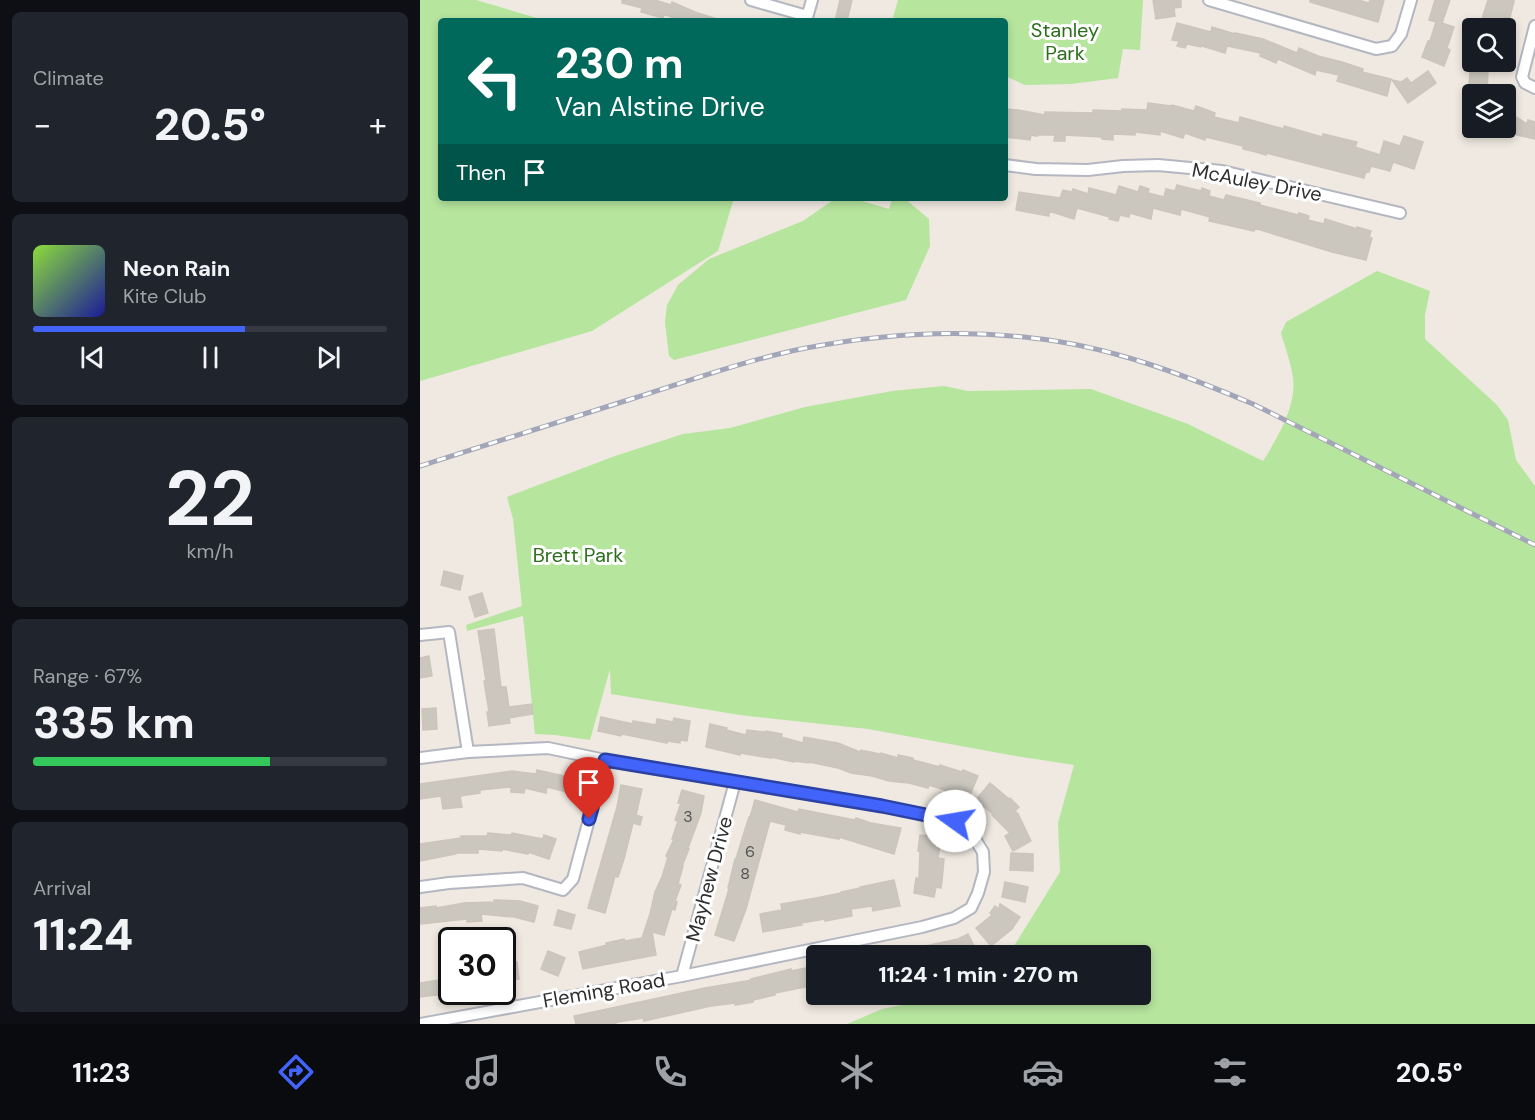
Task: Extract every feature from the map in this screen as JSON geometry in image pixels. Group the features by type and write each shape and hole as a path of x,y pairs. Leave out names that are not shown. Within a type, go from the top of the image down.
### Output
{"street":[{"path":"751,0 804,18"},
{"path":"807,18 812,0"},
{"path":"1209,0 1376,49 1392,46 1400,36 1411,0"},
{"path":"1535,26 1522,77 1525,83 1535,88"},
{"name":"McAuley Drive","path":"1008,165 1036,169 1088,170 1158,165 1222,171 1400,213"},
{"path":"420,635 449,632 468,752"},
{"name":"Fleming Road","path":"420,758 468,752 548,747 605,760 882,806 955,821 973,836 983,852 984,872 971,908 954,918 922,927 682,976 420,1024"},
{"path":"420,887 523,878 563,890 573,879 605,760"},
{"name":"Mayhew Drive","path":"682,976 735,782"}],"green space":[{"path":"420,0 476,0 537,18 438,18 438,201 733,201 718,251 592,331 420,381"},
{"name":"Stanley Park","path":"898,0 1143,0 1140,50 1123,49 1118,78 1071,84 1025,85 1008,77 1008,18 893,18"},
{"path":"832,201 862,201 889,209 891,201 908,201 929,219 930,246 906,300 674,360 669,356 665,322 667,305 678,285 709,259 803,221"},
{"name":"Brett Park","path":"1377,271 1430,291 1425,315 1425,339 1497,405 1508,420 1516,460 1535,486 1535,1024 847,1024 882,1009 902,1005 1151,1005 1151,945 1015,945 1060,872 1058,823 1074,765 868,729 740,715 611,694 610,669 590,740 535,734 523,616 467,631 466,625 522,606 513,519 507,497 615,456 683,434 730,428 805,407 892,391 944,386 968,391 1091,389 1188,424 1263,461 1280,432 1292,399 1292,372 1281,333 1286,322"}],"building":[{"path":"622,0 655,0 671,5 672,2 714,18 674,18 664,14 663,18 641,12 642,8 622,3"},
{"path":"840,0 852,0 848,18 836,18"},
{"path":"1153,0 1181,0 1181,7 1174,8 1175,16 1156,19"},
{"path":"1310,0 1358,0 1369,3 1370,0 1384,0 1378,22 1310,2"},
{"path":"1435,0 1450,0 1442,23 1454,27 1447,48 1450,50 1444,66 1422,57 1436,22 1429,20"},
{"path":"1488,0 1514,1 1510,18 1482,18"},
{"path":"1177,23 1211,32 1212,27 1263,39 1297,53 1299,48 1363,69 1362,72 1391,79 1387,96 1337,81 1339,75 1316,70 1315,75 1278,59 1276,63 1260,56 1261,53 1227,46 1225,53 1202,46 1187,44 1185,48 1177,46 1179,41 1172,40"},
{"path":"1428,71 1436,83 1408,103 1392,80 1401,82 1407,78 1411,83"},
{"path":"1470,72 1488,72 1487,84 1469,84"},
{"path":"1148,103 1172,105 1194,111 1196,106 1215,113 1214,117 1239,123 1240,117 1284,129 1284,126 1322,137 1323,134 1357,142 1355,147 1380,155 1384,141 1400,146 1404,136 1423,142 1414,169 1393,162 1390,171 1371,166 1364,178 1266,153 1266,155 1243,149 1243,146 1206,137 1205,140 1185,133 1183,138 1160,131 1160,135 1135,132 1135,135 1113,134 1113,140 1102,139 1102,137 1065,135 1065,141 1054,141 1055,135 1031,135 1030,140 1008,137 1008,109 1045,115 1045,112 1093,113 1093,110 1147,110"},
{"path":"1516,117 1527,124 1528,120 1535,122 1535,139 1517,135"},
{"path":"1177,185 1201,191 1202,188 1210,191 1209,196 1224,200 1226,195 1298,215 1299,213 1309,216 1308,220 1324,224 1325,219 1371,231 1369,237 1372,238 1366,260 1254,228 1254,231 1209,221 1210,217 1181,209 1180,215 1153,208 1151,219 1130,213 1129,217 1120,215 1118,221 1077,208 1074,219 1049,211 1049,216 1016,210 1019,192 1060,198 1063,190 1072,192 1073,189 1088,194 1089,188 1116,195 1119,186 1138,192 1140,186 1149,189 1148,193 1164,197 1166,189 1175,191"},
{"path":"444,571 463,576 460,590 441,585"},
{"path":"482,593 488,613 475,617 469,597"},
{"path":"494,629 501,687 506,687 509,707 532,704 533,714 509,718 510,723 489,726 484,681 486,681 478,631"},
{"path":"429,656 432,676 420,678 420,658"},
{"path":"436,708 437,729 423,730 422,709"},
{"path":"601,717 633,724 633,721 656,725 657,719 673,722 674,718 690,721 687,741 680,740 680,743 667,741 667,743 598,731"},
{"path":"710,724 746,735 747,730 766,731 782,734 781,737 803,743 804,737 838,743 860,752 861,750 898,758 898,755 913,758 913,760 962,772 963,770 978,776 969,797 966,797 949,789 948,791 929,785 928,788 889,781 809,762 794,762 740,753 740,755 706,747"},
{"path":"537,770 578,779 575,794 547,787 546,793 525,788 524,793 511,792 511,787 480,790 480,793 460,796 462,807 443,809 441,796 420,799 420,784 512,771 536,774"},
{"path":"990,783 1019,807 1015,811 1031,841 1013,851 1005,836 1010,833 976,800"},
{"path":"621,785 642,789 636,815 642,817 640,825 633,823 624,859 618,877 615,876 605,913 588,908 617,807"},
{"path":"682,790 704,796 701,813 682,866 678,884 681,885 675,901 677,902 675,910 672,909 664,935 652,932 656,955 583,969 579,952 624,939 625,941 642,938 668,857 666,856 674,839 672,839 678,821 675,820 681,803 678,803"},
{"path":"755,800 798,812 799,809 901,828 894,854 839,837 839,839 800,832 800,834 785,830 786,825 770,821 746,909 734,941 715,935 729,889 735,859"},
{"path":"488,833 511,835 512,833 543,839 544,835 556,839 549,859 528,852 528,854 502,849 502,851 478,849 478,853 456,853 420,861 420,844 461,838 461,836 487,836"},
{"path":"920,835 941,837 938,858 944,859 942,881 941,888 936,887 934,897 914,893 916,878 919,878"},
{"path":"1011,853 1033,854 1033,871 1010,870"},
{"path":"894,880 900,906 873,911 872,906 851,909 852,916 801,923 802,925 763,932 760,914 782,910 781,904"},
{"path":"1005,882 1028,887 1025,902 1002,897"},
{"path":"494,900 520,901 538,906 534,922 514,917 481,914 482,921 467,922 467,919 420,924 420,908 494,902"},
{"path":"1000,904 1020,917 1012,929 990,945 976,928 992,915 990,913 995,906 999,909"},
{"path":"558,910 575,915 571,929 554,925"},
{"path":"968,934 974,945 930,945 958,939"},
{"path":"548,951 565,958 558,976 541,969"},
{"path":"516,962 519,979 516,979"},
{"path":"806,968 806,987 775,993 775,995 753,1000 753,1002 711,1006 644,1021 643,1018 614,1024 576,1024 574,1016 752,980 791,969 791,971"},
{"path":"438,980 438,995 420,997 420,983"}],"railway":[{"path":"420,466 783,353 834,343 890,336 1004,335 1089,347 1117,354 1199,382 1253,404 1535,545"}],"route":[{"path":"589,819 605,760 882,806 955,821"}]}
